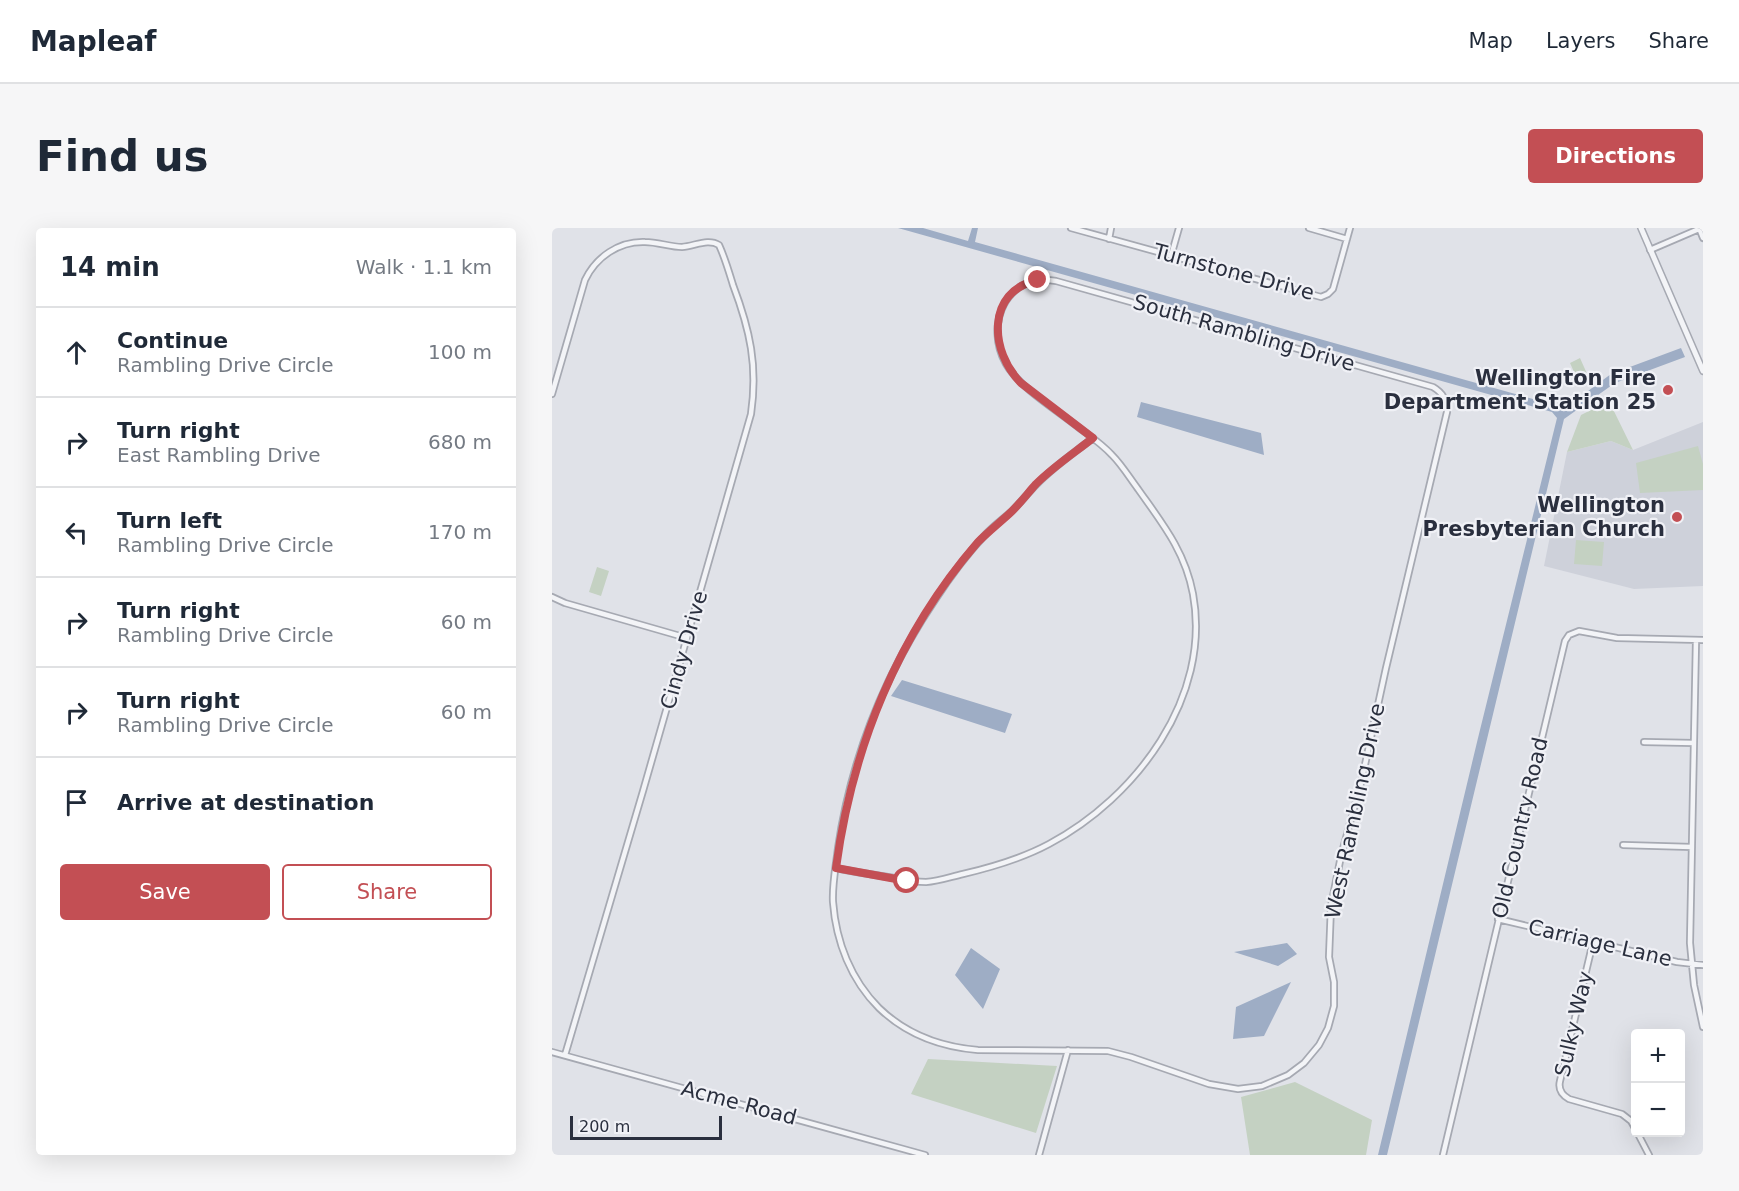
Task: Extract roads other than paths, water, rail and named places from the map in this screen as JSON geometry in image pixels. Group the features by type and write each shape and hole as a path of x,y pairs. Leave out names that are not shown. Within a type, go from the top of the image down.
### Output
{"street":[{"name":"Turnstone Drive","path":"1071,228 1317,297 1328,294 1334,285 1347,239"},
{"path":"1109,239 1111,228"},
{"path":"1171,256 1179,228"},
{"path":"1309,228 1347,239 1350,228"},
{"path":"1641,228 1703,371"},
{"path":"1650,250 1699,229 1703,238"},
{"name":"Cindy Drive","path":"552,394 584,284 591,269 603,256 620,246 637,242 679,247 716,243 750,336 754,367 753,398 748,429 565,1055"},
{"name":"South Rambling Drive","path":"1093,438 1021,383 1005,362 998,336 1000,314 1008,297 1021,286 1038,280 1056,280 1430,386 1440,391 1444,398 1447,408 1446,416"},
{"name":"West Rambling Drive","path":"1093,438 1037,483 1019,504 985,535 941,590 908,643 882,697 860,753 846,804 833,902 837,928 847,962 872,1001 894,1021 934,1042 978,1050 1068,1050 1117,1053 1209,1084 1238,1089 1262,1086 1288,1075 1304,1064 1319,1045 1328,1028 1334,1006 1335,982 1329,957 1331,906 1446,416"},
{"path":"836,868 907,881 927,882 980,870 1024,856 1065,835 1099,810 1137,773 1164,734 1180,701 1190,670 1194,639 1193,593 1176,545 1163,522 1111,454 1093,438"},
{"path":"552,597 565,603 687,638"},
{"name":"Old Country Road","path":"1443,1155 1566,638 1579,631 1617,638 1703,640"},
{"path":"1696,640 1690,932 1692,964 1703,1027"},
{"path":"1644,742 1694,743"},
{"path":"1623,845 1692,847"},
{"name":"Carriage Lane","path":"1498,919 1703,965"},
{"name":"Sulky Way","path":"1593,942 1560,1088 1563,1095 1569,1099 1622,1114 1631,1121"},
{"path":"1039,1155 1068,1050"},
{"name":"Acme Road","path":"552,1052 925,1155"},
{"name":"Sulky Way","path":"1639,1137 1649,1155"}],"water":[{"path":"898,228 923,228 968,241 972,228 978,228 975,242 1565,408 1611,374 1681,348 1685,357 1615,383 1564,419 1387,1155 1378,1155 1557,418 1552,412"},
{"path":"1141,402 1261,433 1264,455 1137,417"},
{"path":"902,680 1012,714 1005,733 891,696"},
{"path":"1287,943 1297,954 1278,966 1234,952"},
{"path":"971,948 1000,969 983,1009 955,975"},
{"path":"1291,982 1264,1036 1233,1039 1236,1007"}],"place":[{"name":"Wellington Fire Department Station 25","path":"1668,390"},
{"name":"Wellington Presbyterian Church","path":"1677,517"}]}
